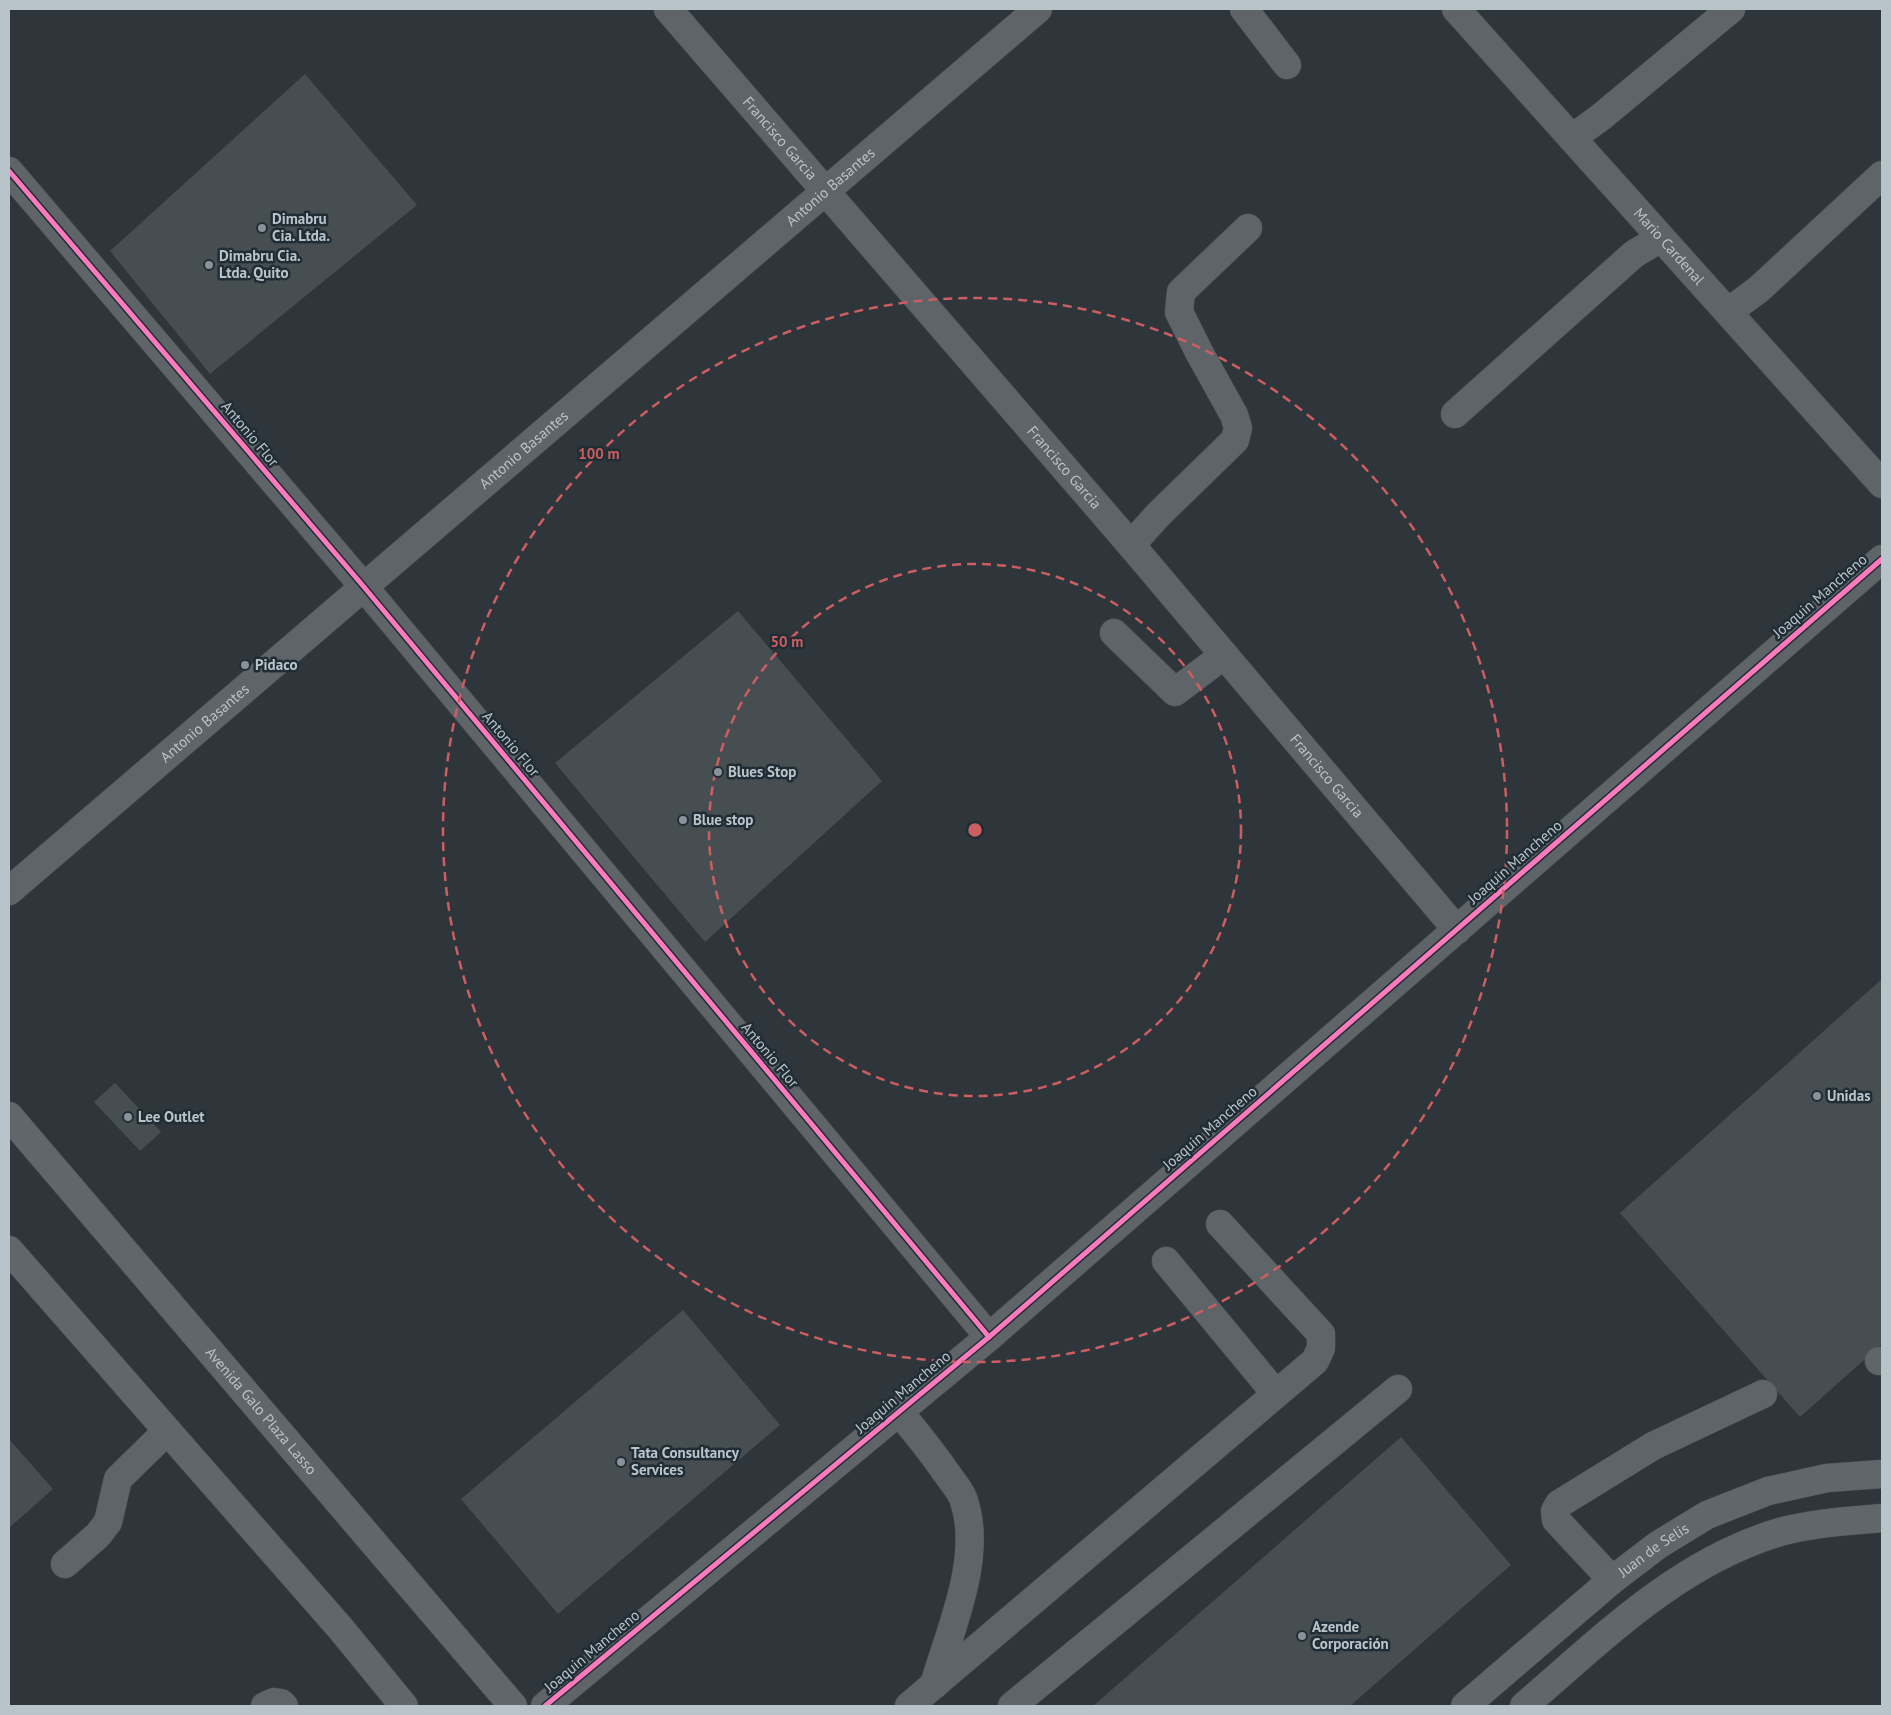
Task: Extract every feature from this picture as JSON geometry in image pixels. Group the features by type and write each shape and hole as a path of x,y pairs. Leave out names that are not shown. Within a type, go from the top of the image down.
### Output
{"main road":[{"name":"Avenida Galo Plaza Lasso","path":"9,1116 513,1706"},
{"path":"9,1250 341,1629 403,1706"},
{"name":"Juan de Selis","path":"1465,1706 1612,1580 1658,1545 1707,1515 1768,1491 1827,1478 1882,1474"},
{"path":"1524,1706 1632,1613 1672,1583 1730,1551 1781,1532 1833,1523 1882,1518"}],"street":[{"name":"Francisco Garcia","path":"668,9 1131,545 1457,930"},
{"name":"Antonio Basantes","path":"9,891 1038,9"},
{"path":"1244,9 1287,65"},
{"name":"Mario Cardenal","path":"1456,9 1882,484"},
{"path":"1572,138 1601,117 1731,9"},
{"name":"Antonio Flor","path":"9,171 364,587 989,1337"},
{"path":"1728,312 1760,289 1882,176"},
{"path":"1131,545 1158,515 1235,440 1238,428 1234,415 1179,312 1181,292 1248,228"},
{"path":"1455,414 1634,254 1662,238"},
{"name":"Joaquin Mancheno","path":"545,1706 989,1337 1882,558"},
{"path":"1114,633 1175,692 1224,655"},
{"path":"908,1706 934,1686 1315,1362 1321,1348 1322,1334 1220,1224"},
{"path":"1166,1262 1276,1394"},
{"path":"1012,1706 1398,1389"},
{"path":"1612,1580 1556,1520 1555,1511 1559,1504 1653,1446 1764,1394"},
{"path":"899,1412 928,1447 964,1499 970,1528 967,1576 934,1686"},
{"path":"65,1564 98,1535 108,1522 118,1479 167,1431"},
{"path":"265,1706 274,1702 281,1703 284,1706"}],"building":[{"name":"Dimabru Cia. Ltda.","path":"305,74 417,205 210,374 110,251"},
{"name":"Blues Stop","path":"738,611 882,781 705,942 555,763"},
{"name":"Unidas","path":"1882,979 1882,1344 1800,1417 1620,1213"},
{"name":"Lee Outlet","path":"115,1083 161,1132 140,1151 94,1102"},
{"name":"Tata Consultancy Services","path":"683,1310 780,1425 558,1614 461,1499"},
{"name":"Azende Corporación","path":"1401,1437 1511,1565 1350,1706 1093,1706"},
{"path":"9,1439 53,1489 9,1528"}],"cycle path":[{"path":"9,171 364,587 989,1337"},
{"path":"545,1706 989,1337 1882,559"}],"place":[{"name":"Dimabru Cia. Ltda.","path":"262,228"},
{"name":"Dimabru Cia. Ltda. Quito","path":"209,265"},
{"name":"Pidaco","path":"245,665"},
{"name":"Blues Stop","path":"718,772"},
{"name":"Blue stop","path":"683,820"},
{"name":"Unidas","path":"1817,1096"},
{"name":"Lee Outlet","path":"128,1117"},
{"name":"Tata Consultancy Services","path":"621,1462"},
{"name":"Azende Corporación","path":"1302,1636"}]}
